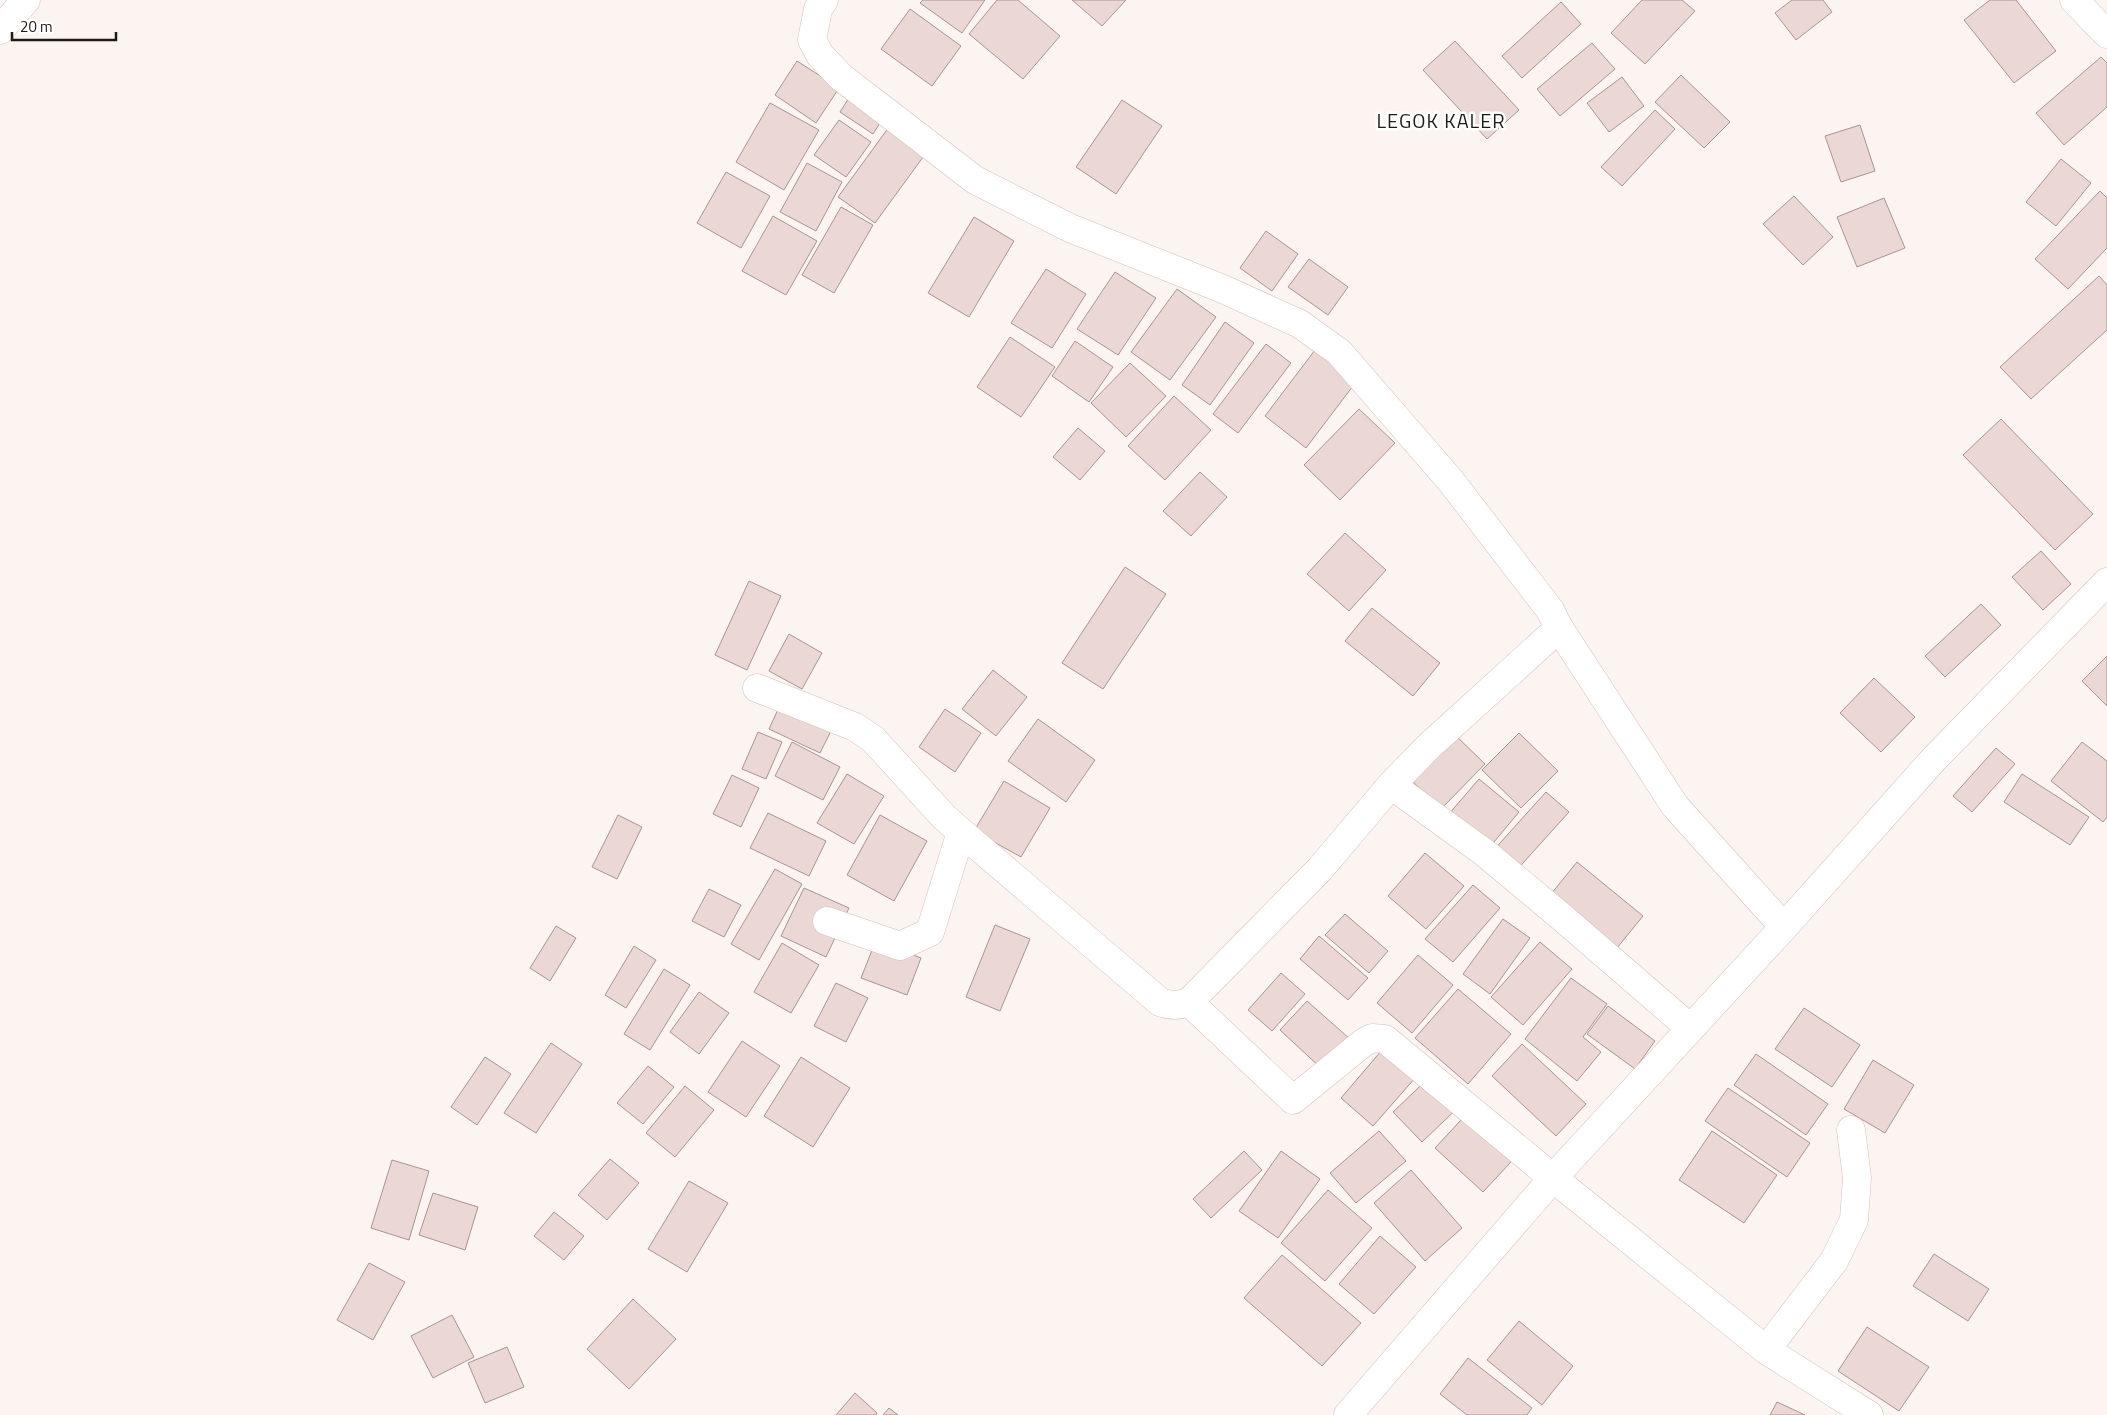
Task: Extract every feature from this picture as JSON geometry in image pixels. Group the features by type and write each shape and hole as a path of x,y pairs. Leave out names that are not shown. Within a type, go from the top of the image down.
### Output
{"main road":[{"path":"0,30 26,0"},
{"path":"824,0 818,9 812,40 820,55 841,77 975,180 1070,228 1224,289 1300,324 1339,352 1450,480 1550,610 1559,628 1675,806 1784,927"},
{"path":"2074,0 2107,34"},
{"path":"1348,1415 1553,1178 1784,927 1934,759 2107,582"},
{"path":"757,688 854,727 873,739 944,817 961,832 1160,1002 1169,1006 1179,1006 1189,1002 1320,869 1391,785 1428,747 1559,628"},
{"path":"1391,785 1485,852 1690,1028"},
{"path":"827,921 900,946 930,932 961,832"},
{"path":"1189,1002 1293,1100 1364,1043 1372,1038 1385,1039 1766,1350 1869,1415"},
{"path":"1766,1350 1799,1310 1834,1261 1854,1220 1857,1178 1851,1130"}],"building":[{"path":"923,0 985,0 962,33 920,3"},
{"path":"997,0 1018,0 1060,36 1023,79 969,34"},
{"path":"1072,0 1126,0 1102,26"},
{"path":"1642,0 1682,0 1695,11 1645,64 1611,33"},
{"path":"1792,0 1823,0 1832,12 1796,40 1775,13"},
{"path":"1990,0 2016,0 2056,51 2014,83 1964,20"},
{"path":"1561,2 1581,24 1522,78 1502,56"},
{"path":"910,9 961,46 932,86 881,49"},
{"path":"1455,41 1519,110 1487,139 1423,70"},
{"path":"1592,43 1615,69 1560,116 1537,89"},
{"path":"2101,57 2107,63 2107,107 2064,145 2036,113"},
{"path":"797,61 839,88 816,123 775,95"},
{"path":"1681,75 1730,122 1704,148 1655,102"},
{"path":"1622,77 1644,106 1609,132 1587,103"},
{"path":"852,93 885,115 873,134 840,112"},
{"path":"1122,100 1162,126 1116,194 1076,167"},
{"path":"770,103 819,130 784,190 736,162"},
{"path":"1655,110 1675,129 1622,186 1601,167"},
{"path":"839,120 871,142 846,177 814,155"},
{"path":"1860,125 1875,171 1841,182 1825,136"},
{"path":"889,127 926,153 875,223 838,197"},
{"path":"2061,159 2091,183 2056,226 2026,202"},
{"path":"807,163 842,182 816,231 780,212"},
{"path":"726,172 770,196 741,248 697,223"},
{"path":"2100,191 2107,198 2107,248 2068,289 2035,259"},
{"path":"1794,196 1833,237 1803,265 1763,224"},
{"path":"1884,198 1905,248 1857,267 1837,217"},
{"path":"841,207 873,225 834,293 802,275"},
{"path":"773,216 817,241 786,295 742,271"},
{"path":"974,217 1014,241 969,317 928,293"},
{"path":"1266,231 1298,254 1272,291 1240,268"},
{"path":"1309,259 1348,287 1328,315 1288,287"},
{"path":"1046,269 1086,294 1052,348 1011,323"},
{"path":"1115,272 1156,298 1118,355 1077,329"},
{"path":"2099,276 2107,285 2107,330 2031,399 2000,367"},
{"path":"1177,289 1216,317 1170,380 1131,352"},
{"path":"1225,322 1254,343 1210,405 1182,385"},
{"path":"1010,337 1055,367 1021,417 977,387"},
{"path":"1075,341 1113,367 1089,402 1052,376"},
{"path":"1266,344 1291,363 1238,433 1213,414"},
{"path":"1315,350 1356,382 1306,448 1265,416"},
{"path":"1130,363 1166,396 1126,437 1091,403"},
{"path":"1174,396 1211,430 1165,480 1128,446"},
{"path":"1359,409 1395,443 1340,500 1304,465"},
{"path":"2001,419 2093,514 2055,550 1963,455"},
{"path":"1078,428 1105,451 1080,480 1053,457"},
{"path":"1200,472 1227,497 1191,536 1163,511"},
{"path":"1345,533 1386,570 1349,611 1307,574"},
{"path":"2041,551 2071,584 2043,610 2012,577"},
{"path":"1125,567 1166,594 1103,689 1062,663"},
{"path":"749,581 781,596 747,670 715,655"},
{"path":"1981,604 2001,625 1945,677 1925,656"},
{"path":"1372,608 1440,663 1413,696 1345,641"},
{"path":"789,634 822,653 802,689 769,671"},
{"path":"2107,656 2107,706 2082,681"},
{"path":"993,670 1027,697 996,736 962,709"},
{"path":"1874,678 1915,717 1881,752 1840,713"},
{"path":"780,705 832,729 820,753 769,729"},
{"path":"945,709 981,733 955,772 919,747"},
{"path":"1038,719 1095,760 1066,802 1008,761"},
{"path":"1451,731 1485,764 1441,809 1407,776"},
{"path":"758,732 782,742 766,779 742,769"},
{"path":"1519,733 1558,771 1521,808 1482,770"},
{"path":"792,742 840,767 823,800 775,776"},
{"path":"2082,742 2107,761 2107,817 2103,822 2051,781"},
{"path":"1996,748 2015,764 1972,812 1953,796"},
{"path":"847,774 884,796 854,844 817,823"},
{"path":"2022,774 2089,817 2070,845 2004,802"},
{"path":"732,775 759,788 741,827 713,814"},
{"path":"1479,779 1519,812 1489,848 1448,815"},
{"path":"1004,781 1050,808 1021,857 974,831"},
{"path":"1546,792 1569,812 1514,873 1491,853"},
{"path":"768,813 826,841 809,876 750,848"},
{"path":"618,815 642,827 617,879 592,867"},
{"path":"880,815 927,841 894,901 847,875"},
{"path":"1425,853 1464,886 1426,929 1388,896"},
{"path":"1577,862 1643,916 1617,948 1551,894"},
{"path":"775,869 802,884 759,960 731,944"},
{"path":"1473,885 1500,908 1453,962 1425,939"},
{"path":"804,888 849,908 826,957 781,936"},
{"path":"709,889 741,905 724,937 692,921"},
{"path":"1345,914 1388,951 1369,973 1325,935"},
{"path":"1503,919 1530,938 1490,994 1463,974"},
{"path":"995,925 1030,939 1000,1011 966,997"},
{"path":"556,926 576,938 550,981 530,968"},
{"path":"1319,936 1368,978 1348,1000 1300,959"},
{"path":"876,940 921,958 907,995 861,978"},
{"path":"1540,942 1572,969 1523,1025 1491,997"},
{"path":"782,943 819,965 791,1013 754,992"},
{"path":"634,946 656,960 626,1008 605,995"},
{"path":"1418,955 1453,985 1412,1033 1377,1003"},
{"path":"664,969 690,985 650,1050 624,1034"},
{"path":"1281,973 1305,994 1272,1031 1248,1010"},
{"path":"1571,978 1607,1004 1583,1037 1601,1052 1577,1081 1525,1039"},
{"path":"836,983 868,998 846,1042 814,1026"},
{"path":"1458,989 1511,1034 1468,1084 1415,1038"},
{"path":"699,992 729,1013 699,1054 670,1032"},
{"path":"1307,1001 1350,1039 1322,1069 1280,1030"},
{"path":"1608,1006 1655,1041 1635,1069 1587,1034"},
{"path":"1804,1008 1860,1045 1832,1087 1775,1049"},
{"path":"742,1041 780,1066 746,1117 708,1092"},
{"path":"551,1043 582,1064 536,1133 504,1113"},
{"path":"1522,1044 1586,1104 1556,1136 1492,1076"},
{"path":"1382,1050 1415,1078 1373,1126 1341,1098"},
{"path":"1756,1054 1828,1104 1806,1135 1734,1085"},
{"path":"485,1057 511,1074 477,1125 451,1107"},
{"path":"801,1057 850,1088 813,1147 764,1116"},
{"path":"1873,1060 1914,1085 1885,1133 1844,1109"},
{"path":"648,1066 674,1087 643,1124 617,1103"},
{"path":"1436,1071 1465,1101 1422,1142 1393,1112"},
{"path":"685,1086 714,1110 675,1157 646,1133"},
{"path":"1728,1088 1810,1143 1787,1177 1705,1121"},
{"path":"1475,1105 1523,1149 1483,1192 1435,1148"},
{"path":"1379,1131 1406,1161 1356,1203 1330,1173"},
{"path":"1712,1131 1777,1175 1744,1223 1679,1180"},
{"path":"1244,1151 1262,1170 1211,1218 1193,1199"},
{"path":"1281,1151 1320,1179 1278,1238 1239,1211"},
{"path":"610,1159 639,1183 607,1220 578,1195"},
{"path":"392,1160 429,1171 409,1240 371,1228"},
{"path":"1411,1170 1462,1228 1425,1261 1374,1203"},
{"path":"689,1181 728,1203 687,1272 648,1249"},
{"path":"1328,1190 1372,1228 1325,1281 1281,1243"},
{"path":"433,1193 478,1207 465,1250 419,1235"},
{"path":"554,1212 584,1236 564,1260 534,1236"},
{"path":"1380,1236 1416,1267 1374,1314 1339,1284"},
{"path":"1934,1254 1989,1289 1968,1321 1913,1286"},
{"path":"1282,1255 1361,1323 1322,1366 1244,1298"},
{"path":"369,1263 405,1282 373,1340 337,1320"},
{"path":"633,1299 676,1339 629,1389 587,1349"},
{"path":"452,1315 474,1357 433,1378 411,1336"},
{"path":"1519,1321 1573,1366 1542,1405 1487,1360"},
{"path":"1867,1327 1929,1367 1899,1411 1838,1371"},
{"path":"507,1347 524,1387 485,1403 468,1363"},
{"path":"1468,1358 1532,1408 1527,1415 1467,1415 1440,1394"},
{"path":"855,1393 877,1413 876,1415 836,1415"},
{"path":"1777,1402 1805,1415 1770,1415"},
{"path":"889,1408 898,1415 883,1415"}],"district":[{"name":"LEGOK KALER","path":"1441,121"}]}
